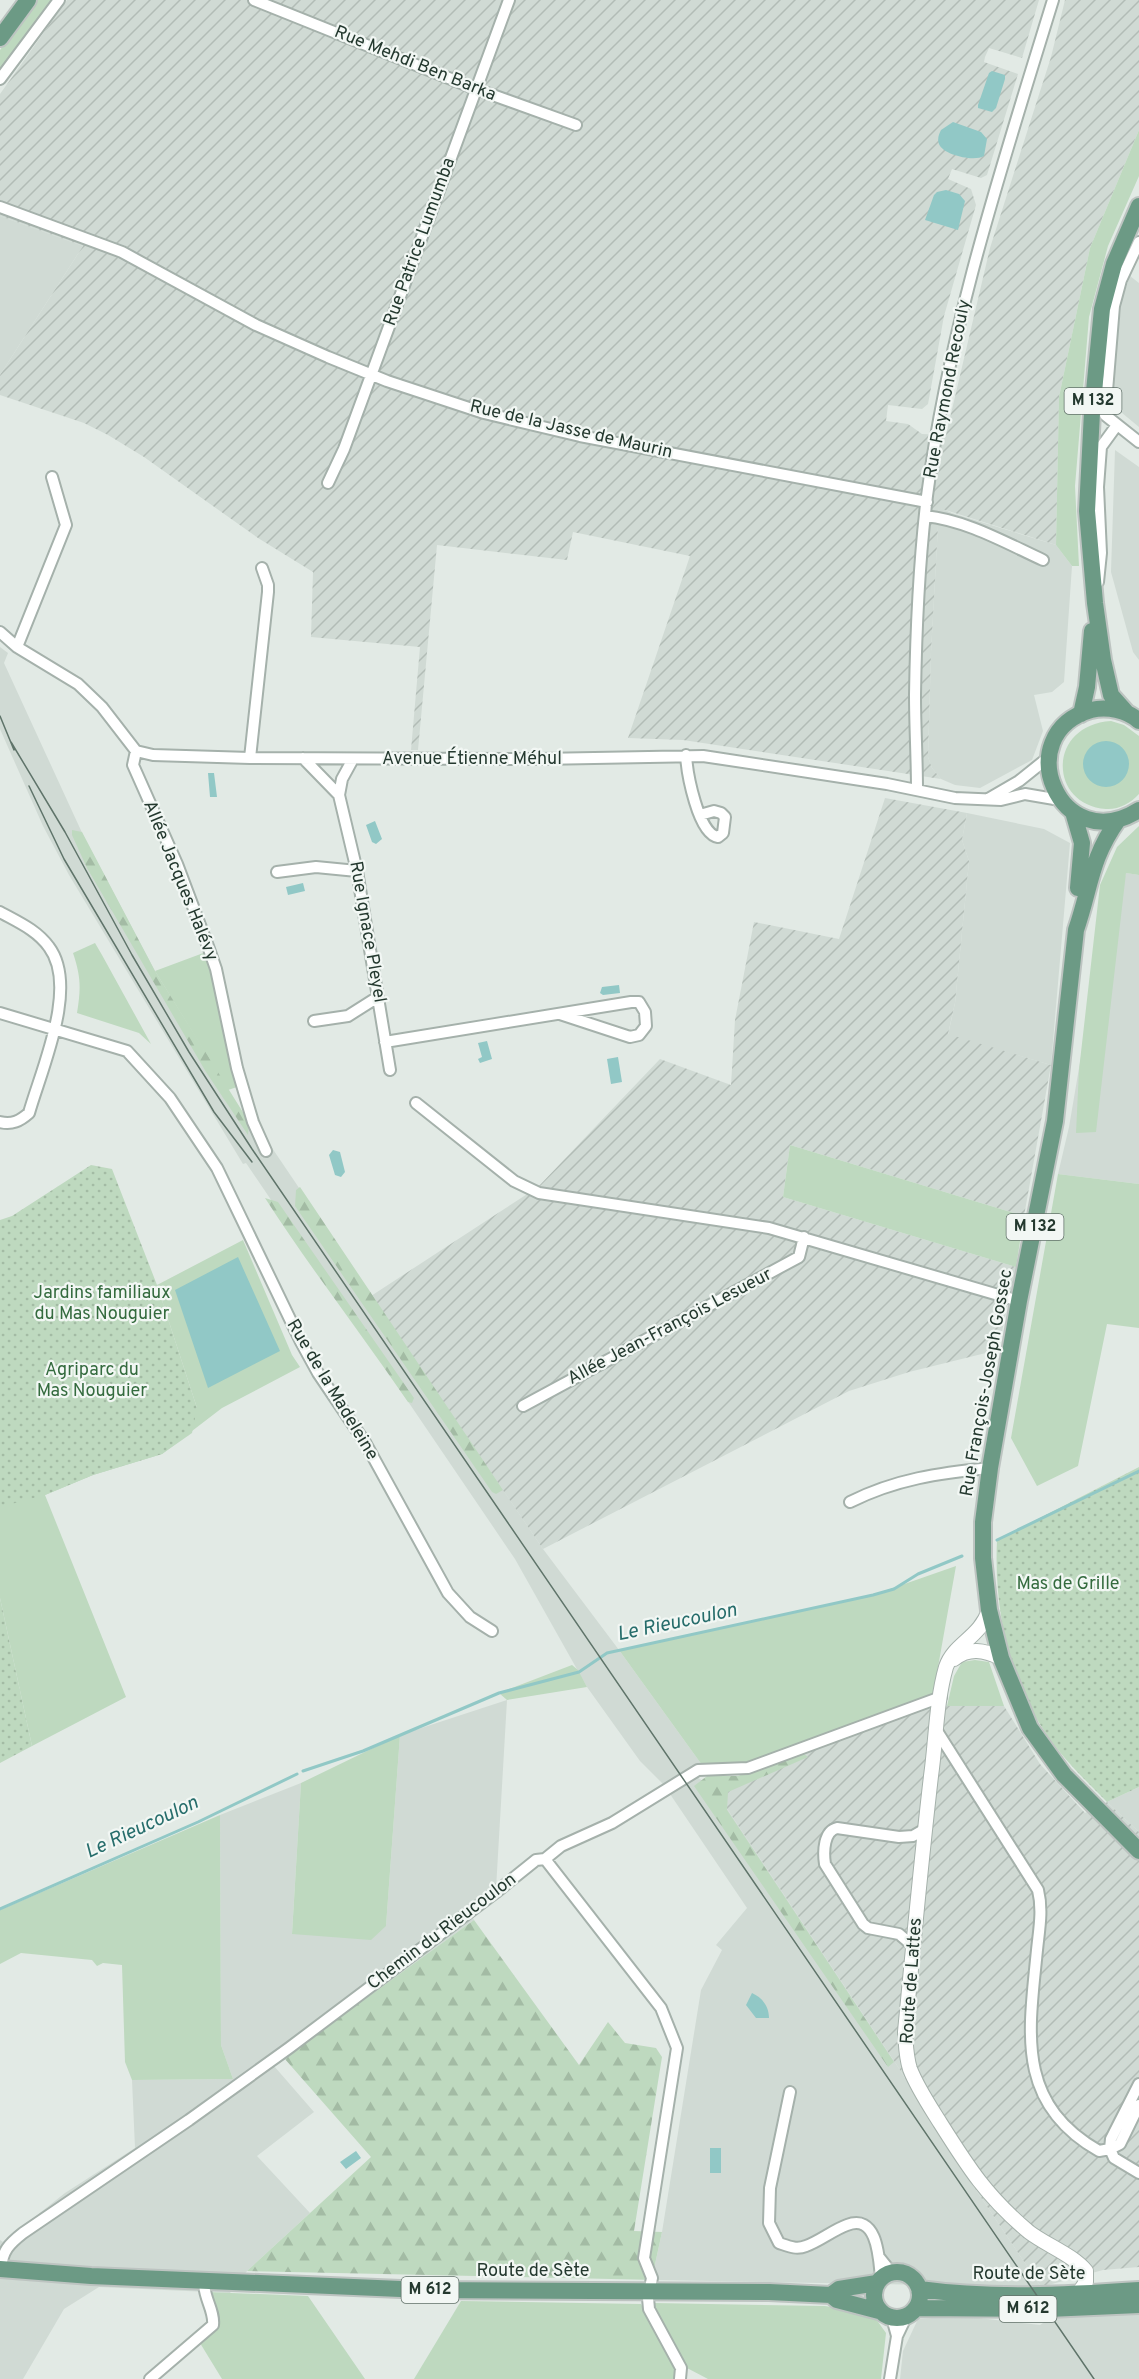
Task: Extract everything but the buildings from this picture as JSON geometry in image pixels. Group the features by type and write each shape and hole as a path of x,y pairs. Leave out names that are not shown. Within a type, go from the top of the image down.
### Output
{"main road":[{"path":"0,18 14,0"},
{"path":"0,38 28,0"},
{"name":"M 132","path":"1133,717 1111,694 1103,660 1095,603 1087,511 1098,338 1108,283 1139,206"},
{"name":"M 132","path":"1081,714 1087,687 1095,603"},
{"path":"1133,717 1107,708 1081,714 1060,731 1053,743 1049,757 1049,771 1052,784 1060,800 1072,812 1089,819 1104,821 1118,819 1139,810"},
{"name":"Rue François-Joseph Gossec","path":"989,1610 982,1558 983,1522 990,1468 1055,1121 1076,930 1076,903 1083,843 1072,812"},
{"name":"Rue François-Joseph Gossec","path":"1076,930 1085,906 1092,869 1101,845 1118,819"},
{"name":"M 132","path":"989,1610 1001,1658"},
{"path":"1001,1658 1030,1728 1064,1775 1139,1851"},
{"name":"Route de Sète","path":"0,2269 91,2276 424,2290 831,2295 839,2289 883,2278"},
{"path":"901,2272 910,2276 919,2289 920,2295 898,2313 873,2297 883,2278 901,2272"},
{"name":"Route de Sète","path":"0,2277 48,2279 91,2276"},
{"name":"Route de Sète","path":"919,2289 945,2293 1078,2294 1139,2290"},
{"name":"Route de Sète","path":"831,2295 837,2300 898,2313 1048,2310 1139,2305"}],"street":[{"path":"0,79 60,0"},
{"name":"Rue Mehdi Ben Barka","path":"254,0 476,89 576,124"},
{"name":"Rue Patrice Lumumba","path":"328,483 344,449 509,0"},
{"name":"Rue Raymond Recouly","path":"917,790 916,652 925,516 944,397 970,278 1053,0"},
{"name":"Rue de la Jasse de Maurin","path":"0,207 122,252 256,325 371,375 484,413 571,434 927,502"},
{"path":"1139,242 1121,280 1113,306 1105,415 1139,442"},
{"path":"1095,603 1100,570 1098,496 1101,447 1117,425"},
{"path":"17,647 66,525 52,477"},
{"path":"925,516 945,519 992,536 1043,560"},
{"path":"250,758 268,592 262,568"},
{"path":"0,632 17,647 78,684 102,707 135,751"},
{"name":"Avenue Étienne Méhul","path":"135,751 153,755 353,759 559,759 686,755 788,767 955,798 1001,800 1025,794 1060,800"},
{"name":"Allée Jacques Halévy","path":"135,751 133,765 177,864 216,969 237,1068 253,1122 266,1151"},
{"path":"686,755 687,769 700,815"},
{"path":"988,799 1019,780 1049,757"},
{"path":"303,758 339,795"},
{"path":"339,795 342,780 353,759"},
{"name":"Rue Ignace Pleyel","path":"339,795 357,871 390,1070"},
{"path":"278,872 316,867 357,871"},
{"path":"0,912 37,934 49,947 55,958 61,986 54,1029 29,1113 21,1120 12,1123 0,1122"},
{"path":"314,1021 348,1016 378,997"},
{"path":"386,1042 561,1014 639,1002 645,1012 646,1026 639,1035 630,1036 561,1014"},
{"name":"Rue de la Madeleine","path":"0,1013 127,1051 152,1077 189,1124 217,1168 301,1342 318,1373 366,1444 448,1593 470,1617 492,1631"},
{"path":"416,1103 514,1181 539,1193 769,1228 1020,1301"},
{"name":"Allée Jean-François Lesueur","path":"523,1406 799,1257 804,1238"},
{"path":"850,1502 878,1488 901,1481 990,1468"},
{"name":"Route de Lattes","path":"989,1610 986,1620 976,1634 952,1654 946,1667 925,1829 905,2032 906,2056 910,2070 926,2099 986,2192 1029,2231 1078,2263 1086,2271 1086,2282 1078,2294"},
{"path":"946,1667 962,1653 983,1652 1001,1658"},
{"name":"Chemin du Rieucoulon","path":"0,2269 4,2252 23,2233 189,2120 289,2048 536,1860 545,1859 561,1846 612,1823 698,1770 748,1768 941,1697"},
{"path":"937,1731 1038,1890 1041,1913 1030,2031 1034,2067 1040,2087 1060,2121 1075,2135 1099,2151 1120,2144 1139,2105"},
{"path":"913,1946 899,1934 868,1928 863,1924 825,1864 824,1858 827,1835 831,1830 837,1828 899,1837 914,1836 925,1829"},
{"path":"545,1859 661,2008 678,2048 644,2258 652,2278 649,2292 650,2309 681,2368 680,2379"},
{"path":"1139,2084 1112,2139 1110,2149 1114,2158 1139,2173"},
{"path":"790,2092 770,2188 770,2223 779,2243 792,2248 804,2247 850,2223 860,2224 870,2229 876,2240 883,2278"},
{"path":"150,2379 213,2325 214,2320 203,2292 204,2281"},
{"path":"890,2379 898,2313"}],"shaded area":[{"path":"67,0 1039,0 1022,58 989,48 985,57 984,62 1018,74 987,175 981,178 952,169 948,179 971,189 976,205 944,316 928,404 922,409 888,405 886,421 908,424 922,434 946,435 990,248 1051,57 1065,0 1139,0 1139,130 1090,248 1059,397 1056,545 939,508 928,757 932,768 941,779 683,740 628,738 690,556 573,532 567,560 437,545 418,750 411,750 420,647 311,637 313,572 258,538 144,457 108,435 84,423 0,395 0,375 83,246 0,216 0,94"},
{"path":"0,216 83,246 0,375"},
{"path":"1130,276 1139,283 1139,427 1110,403 1122,299"},
{"path":"1115,450 1139,467 1139,660 1133,652 1111,572"},
{"path":"939,507 1056,545 1072,566 1064,682 1052,692 1034,695 1043,731 1032,760 980,788 955,785 941,779 932,768 928,757"},
{"path":"0,647 8,653 4,663 84,837 155,971 228,1090 249,1122 257,1117 266,1139 543,1549 702,1765 665,1786 640,1761 587,1687 515,1559 246,1163 243,1164 69,875 43,826 0,729"},
{"path":"885,798 967,813 962,840 969,861 955,1003 948,1034 1051,1065 1024,1216 790,1145 783,1197 1016,1267 998,1350 909,1372 849,1391 543,1549 371,1296 538,1187 660,1059 731,1085 735,1020 754,922 839,939"},
{"path":"967,813 1044,829 1070,843 1051,1065 948,1035 955,1003 969,861 962,840"},
{"path":"1126,873 1139,875 1139,1184 1058,1174 1069,1127 1087,1021"},
{"path":"507,1700 496,1889 506,1892 472,1916 474,1920 274,2066 314,2112 257,2156 310,2213 247,2271 230,2293 99,2287 64,2309 23,2379 0,2379 0,2240 3,2242 65,2193 135,2148 132,2080 233,2079 221,2045 220,1815 301,1783 292,1933 386,1926 400,1735"},
{"path":"930,1704 1004,1706 1040,1764 1085,1813 1107,1802 1139,1832 1139,2267 1103,2270 1041,2287 714,1789"},
{"path":"697,1777 714,1789 1041,2287 657,2280 654,2269 701,1990 722,1950 716,1945 747,1908 670,1794 692,1778"},
{"path":"1139,1787 1139,1832 1107,1802"},
{"path":"1139,2309 1139,2379 900,2379 903,2351 918,2319 961,2316 1040,2325 1056,2314"}],"green space":[{"path":"36,0 51,0 0,69 0,50"},
{"path":"1139,130 1139,176 1108,246 1089,317 1075,486 1079,566 1072,566 1056,545 1059,397 1090,248"},
{"path":"1111,721 1124,725 1139,736 1139,794 1124,805 1106,809 1087,804 1073,794 1065,780 1063,765 1066,750 1075,736 1090,726"},
{"path":"1139,826 1139,875 1126,873 1096,1132 1076,1133 1079,1070 1100,885 1117,847"},
{"path":"72,830 82,832 155,971 249,1122 248,1135 206,1072 87,868 72,835"},
{"path":"95,943 151,1044 139,1033 77,1013 80,983 73,953"},
{"path":"206,952 212,969 237,1087 228,1090 155,971"},
{"path":"790,1145 1024,1216 1016,1267 783,1197"},
{"name":"Jardins familiaux du Mas Nouguier","path":"91,1165 112,1169 157,1285 197,1408 192,1433 162,1454 93,1475 45,1495 0,1507 0,1220 12,1216"},
{"path":"1058,1174 1139,1184 1139,1328 1107,1324 1078,1466 1037,1486 1011,1438"},
{"path":"300,1187 503,1490 496,1494 492,1492 295,1206 296,1190"},
{"path":"265,1198 278,1202 414,1398 412,1403 408,1402"},
{"path":"243,1240 292,1355 300,1367 222,1408 162,1454 93,1475 45,1495 126,1697 32,1746 0,1598 0,1487 197,1408 157,1285"},
{"name":"Mas de Grille","path":"1139,1467 1139,1787 1107,1802 1053,1743 1027,1701 1004,1634 998,1587 997,1540"},
{"path":"956,1566 933,1695 747,1763 702,1765 619,1650 873,1595"},
{"path":"0,1598 32,1746 0,1763"},
{"path":"975,1660 989,1662 1004,1706 947,1706 954,1676 962,1662"},
{"path":"572,1665 578,1670 587,1687 507,1700 499,1693"},
{"path":"400,1735 386,1926 371,1940 292,1934 301,1783"},
{"path":"801,1752 808,1757 728,1792 727,1810 894,2062 888,2067 694,1786 707,1776 738,1776"},
{"path":"220,1815 221,2045 233,2079 132,2080 125,2062 122,1965 103,1963 97,1966 92,1960 21,1953 0,1964 0,1910"},
{"path":"474,1920 579,2065 608,2022 625,2043 656,2048 662,2057 634,2231 662,2232 654,2269 657,2280 247,2271 371,2157 284,2058"},
{"path":"207,2292 308,2296 365,2379 222,2379 200,2343 220,2325"},
{"path":"461,2301 641,2304 677,2374 676,2379 414,2379"},
{"path":"653,2303 825,2306 862,2312 876,2319 886,2333 881,2379 708,2379 687,2368"}],"water":[{"path":"992,71 1005,75 1005,79 996,108 992,112 978,108 978,105 989,73"},
{"path":"953,122 981,132 987,139 984,156 973,158 959,156 942,148 938,140 940,132"},
{"path":"946,190 959,194 965,201 958,230 925,220 934,195"},
{"path":"1106,741 1122,748 1129,764 1122,780 1106,787 1090,780 1083,764 1090,748"},
{"path":"208,773 214,773 217,797 210,797"},
{"path":"375,821 382,839 376,844 372,842 366,825"},
{"path":"303,883 305,891 288,895 286,887"},
{"path":"619,985 620,993 603,995 600,993 602,987"},
{"path":"487,1041 492,1059 480,1063 478,1059 482,1057 478,1043"},
{"path":"618,1057 622,1082 611,1084 607,1059"},
{"path":"333,1150 340,1152 345,1172 341,1177 335,1175 329,1155"},
{"path":"238,1257 280,1351 208,1388 175,1290"},
{"path":"752,1993 765,2003 769,2018 756,2018 746,2005"},
{"path":"710,2148 721,2148 721,2173 710,2173"},
{"path":"356,2151 361,2158 346,2169 340,2162"}],"waterway":[{"name":"Le Rieucoulon","path":"997,1540 1139,1471"},
{"name":"Le Rieucoulon","path":"303,1771 363,1751 499,1693 579,1672 607,1653 873,1595 894,1589 918,1574 962,1556"},
{"name":"Le Rieucoulon","path":"0,1909 198,1822 297,1774"}],"tram line":[{"path":"0,716 14,750"},
{"path":"11,742 65,832 132,955 189,1052 252,1149 1094,2379"},
{"path":"29,786 64,859 214,1112 252,1162"}],"park label":[{"name":"Agriparc du Mas Nouguier","path":"92,1380"}]}
